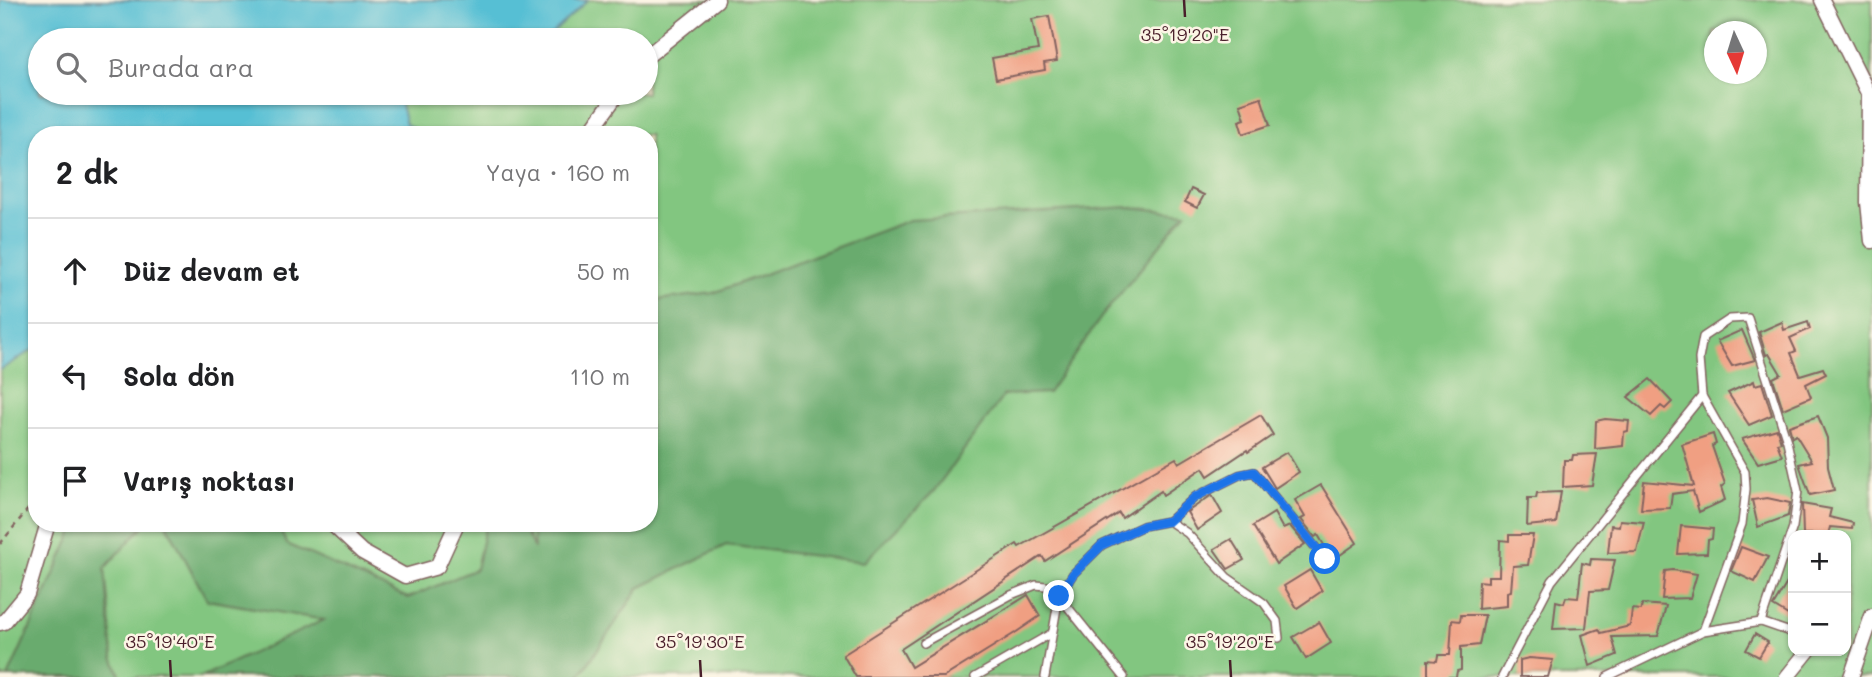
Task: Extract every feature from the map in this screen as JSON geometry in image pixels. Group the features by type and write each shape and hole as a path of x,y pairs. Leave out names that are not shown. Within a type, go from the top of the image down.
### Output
{"street":[{"path":"658,47 717,0"},
{"path":"1822,0 1869,95 1868,202 1872,241"},
{"path":"594,126 609,105"},
{"path":"0,623 4,622 27,594 45,532"},
{"path":"341,532 362,552 405,576 437,568 453,532"},
{"path":"1851,677 1872,616"},
{"path":"1787,677 1804,656"}],"lane":[{"path":"1703,631 1742,524 1746,489 1745,472 1702,396 1699,359 1703,337 1730,319 1748,318 1787,441 1798,491 1793,527 1761,622"},
{"path":"1502,677 1552,581 1702,396"},
{"path":"1045,677 1059,596 1073,574 1102,545 1143,526 1169,521 1195,497 1239,475 1254,472 1325,559"},
{"path":"1169,521 1187,533 1227,577 1264,603 1277,621 1279,638"},
{"path":"923,643 1011,595 1036,585 1064,588"},
{"path":"1059,596 1124,677"},
{"path":"1607,677 1703,631 1761,622 1788,631"},
{"path":"975,677 1052,633"}],"path":[{"path":"0,544 28,509"}],"green space":[{"path":"0,0 1872,0 1872,677 0,677"},
{"path":"1130,207 1186,213 1102,316 1048,393 1004,395 933,492 864,562 726,545 639,588 579,677 201,677 324,620 207,600 171,532 281,532 287,544 408,598 476,569 484,532 526,532 534,549 533,532 658,532 658,300 713,293 910,220"},
{"path":"73,532 138,532 105,568 113,657 121,677 8,677"}],"water":[{"path":"0,0 588,0 558,28 28,28 28,105 401,105 406,124 409,126 28,126 28,353 0,370"}],"building":[{"path":"1049,16 1057,61 1044,63 1045,70 996,79 992,58 1038,50 1032,19"},
{"path":"1261,97 1270,125 1243,134 1239,121 1245,119 1240,104"},
{"path":"1191,189 1204,195 1197,208 1185,202"},
{"path":"1782,322 1784,330 1808,322 1810,329 1790,338 1796,351 1791,353 1800,375 1823,368 1826,374 1806,384 1811,397 1783,409 1773,378 1781,374 1769,354 1766,355 1759,332"},
{"path":"1742,330 1755,360 1732,366 1717,341"},
{"path":"1650,379 1672,402 1665,409 1661,406 1651,416 1628,397"},
{"path":"1754,381 1755,385 1762,383 1772,415 1749,425 1728,393"},
{"path":"1261,415 1273,435 1248,452 1247,450 1208,476 1203,468 1163,495 1161,491 1122,518 1119,513 1045,561 1042,556 901,649 911,667 1028,595 1040,616 1015,633 944,677 856,677 843,655 1017,544 1019,547 1176,458 1179,463"},
{"path":"1818,416 1827,438 1828,467 1834,490 1810,495 1799,464 1812,461 1796,435 1792,437 1789,426"},
{"path":"1596,421 1629,421 1628,431 1624,432 1623,446 1595,449"},
{"path":"1777,429 1781,442 1777,443 1782,456 1758,463 1742,439"},
{"path":"1713,434 1716,444 1712,446 1725,484 1721,487 1725,500 1699,512 1693,491 1672,494 1670,508 1641,509 1644,481 1694,486 1682,444"},
{"path":"1287,452 1299,472 1275,488 1262,467"},
{"path":"1597,454 1592,485 1563,487 1564,460 1572,460 1573,455"},
{"path":"1321,485 1357,543 1333,560 1318,535 1315,537 1301,519 1305,517 1295,500"},
{"path":"1561,492 1556,523 1527,526 1528,498 1536,498 1537,493"},
{"path":"1212,495 1222,513 1197,530 1187,512"},
{"path":"1767,498 1790,503 1788,516 1758,527 1752,500"},
{"path":"1802,504 1831,509 1829,517 1853,523 1852,529 1830,527 1829,530 1803,530"},
{"path":"1274,513 1283,529 1290,526 1305,544 1276,564 1253,526"},
{"path":"1620,520 1644,522 1637,552 1608,553 1611,525 1619,526"},
{"path":"1681,526 1713,529 1712,539 1708,540 1707,553 1678,554"},
{"path":"1509,535 1533,535 1528,565 1513,566 1507,606 1478,609 1479,581 1488,582 1488,576 1499,576 1500,540 1509,541"},
{"path":"1231,539 1244,560 1228,569 1214,549"},
{"path":"1741,547 1768,557 1755,582 1731,571"},
{"path":"1591,559 1615,560 1608,590 1590,591 1586,628 1553,629 1556,601 1564,603 1566,597 1578,598 1582,563 1590,565"},
{"path":"1310,570 1322,591 1297,608 1284,586"},
{"path":"1665,571 1697,574 1690,598 1662,599"},
{"path":"1788,581 1788,615 1773,606"},
{"path":"1642,604 1666,606 1658,636 1612,637 1617,655 1590,666 1582,635 1599,629 1601,633 1630,626 1632,609 1641,610"},
{"path":"1461,615 1485,615 1479,645 1461,647 1461,670 1457,671 1456,677 1428,677 1428,660 1437,661 1438,655 1450,655 1452,620 1460,621"},
{"path":"1319,622 1331,643 1306,659 1293,637"},
{"path":"1755,634 1768,642 1759,657 1746,650"},
{"path":"1520,660 1553,660 1548,677 1520,677"}],"route":[{"path":"1059,596 1073,574 1102,545 1143,526 1169,521 1195,497 1239,475 1254,472 1325,559"}]}
